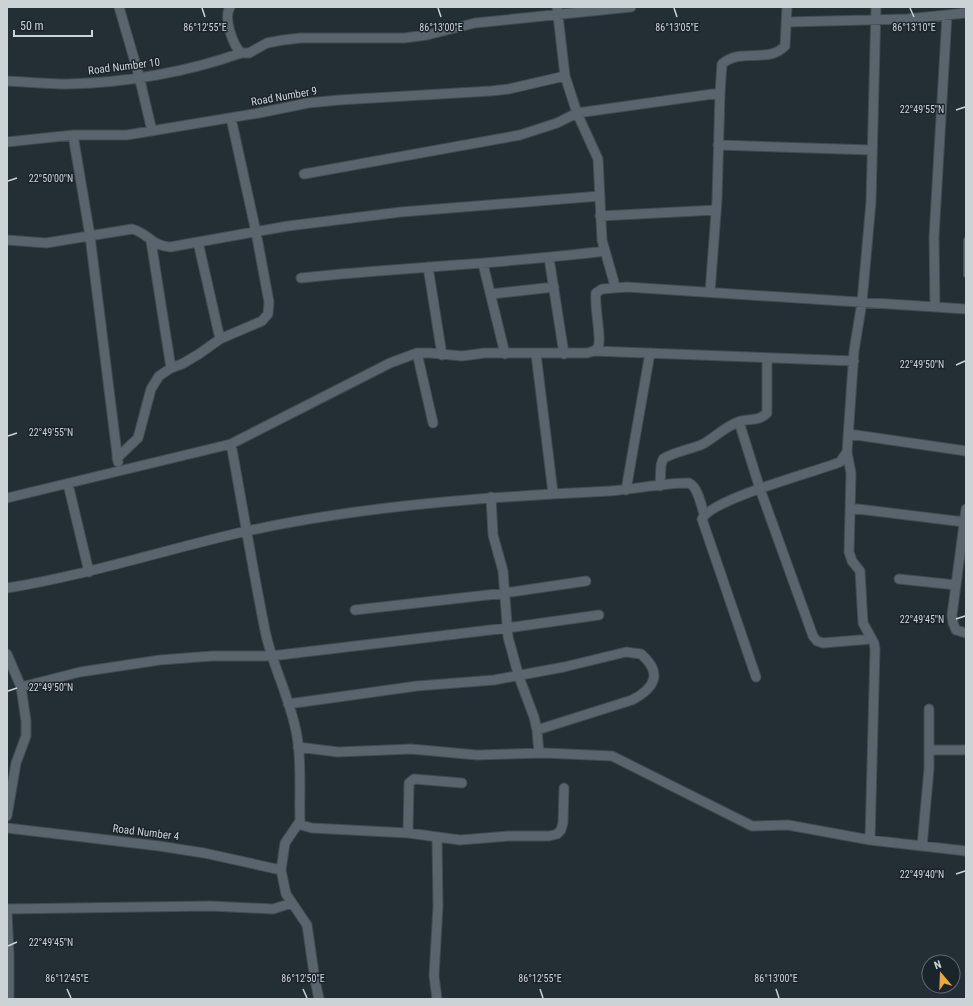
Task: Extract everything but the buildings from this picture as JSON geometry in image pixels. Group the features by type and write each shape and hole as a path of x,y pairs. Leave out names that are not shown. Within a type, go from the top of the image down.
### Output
{"street":[{"path":"119,7 139,76 152,131"},
{"path":"230,7 227,19 237,49 241,53"},
{"name":"Road Number 10","path":"7,81 68,84 105,81 192,68 241,53 249,53 267,43 283,40 301,38 404,38 428,35 475,23 557,11 631,7"},
{"path":"710,292 716,210 722,64 729,58 779,52 786,46 786,7"},
{"path":"870,840 875,649 874,643 863,623 860,571 852,560 849,552 851,473 848,452 854,361 862,302 871,202 876,7"},
{"path":"557,11 565,76 577,113 598,159 600,216 605,251 615,286"},
{"path":"787,22 876,20 966,13"},
{"path":"935,307 934,237 947,15"},
{"name":"Road Number 9","path":"7,142 73,135 127,135 231,118 308,103 509,89 565,76"},
{"path":"304,174 520,134 551,125 577,113 720,93"},
{"path":"117,458 138,438 151,389 159,376 193,357 220,339 259,323 268,314 269,302 256,232 231,118"},
{"path":"73,135 90,236 119,472"},
{"path":"718,145 872,150"},
{"path":"7,240 46,243 132,228 142,232 151,241 161,246 170,247 256,232 401,212 600,196"},
{"path":"600,216 716,210"},
{"path":"151,241 171,368"},
{"path":"198,242 220,339"},
{"path":"301,278 378,270 483,264 605,251"},
{"path":"549,258 564,354"},
{"path":"483,264 505,354"},
{"path":"428,267 442,355"},
{"path":"594,351 598,346 599,339 594,303 596,293 602,289 615,286 966,309"},
{"path":"490,294 554,288"},
{"path":"7,498 231,444 390,363 417,353 462,356 564,354 587,353 594,351 854,361"},
{"path":"417,353 433,423"},
{"path":"626,490 650,353"},
{"path":"536,354 553,494"},
{"path":"660,486 663,459 674,453 685,451 704,444 739,422 762,418 766,413 767,358"},
{"path":"739,422 760,489 813,636 817,641 823,643 871,639"},
{"path":"849,434 966,452"},
{"path":"231,444 254,577 271,656 292,716 298,747 300,821 304,827 408,833 471,841 509,836 557,834 561,830 563,823 564,788"},
{"path":"704,514 748,493 840,462 848,452"},
{"path":"7,588 67,578 247,531 327,516 410,505 491,497 626,490 683,483 693,485 704,514 702,519 703,526 756,677"},
{"path":"68,484 89,572"},
{"path":"491,497 493,535 501,559 505,593 506,628 519,677 534,717 539,753"},
{"path":"850,508 964,522"},
{"path":"966,509 952,615 956,630 966,633"},
{"path":"899,579 956,584"},
{"path":"355,610 505,593 586,581"},
{"path":"21,687 80,672 160,660 212,656 271,656 506,628 599,615"},
{"path":"288,704 417,686 519,677 626,652 641,654 652,667 654,675 653,682 649,689 641,696 537,730"},
{"path":"7,654 21,687 26,721 26,736 16,763 7,816"},
{"path":"922,846 927,804 929,709"},
{"path":"298,747 338,752 388,748 477,755 582,753 612,756 752,826 788,825 870,840 966,851"},
{"path":"929,750 966,750"},
{"path":"408,833 410,780 414,778 462,783"},
{"path":"300,821 285,843 281,870 286,894 307,925 315,980 320,999"},
{"name":"Road Number 4","path":"7,828 159,846 204,853 281,870"},
{"path":"437,999 434,976 438,906 438,838"},
{"path":"7,909 210,906 273,909 292,903"},
{"path":"7,913 10,954 9,999"}],"lane":[{"path":"966,240 966,276"}]}
